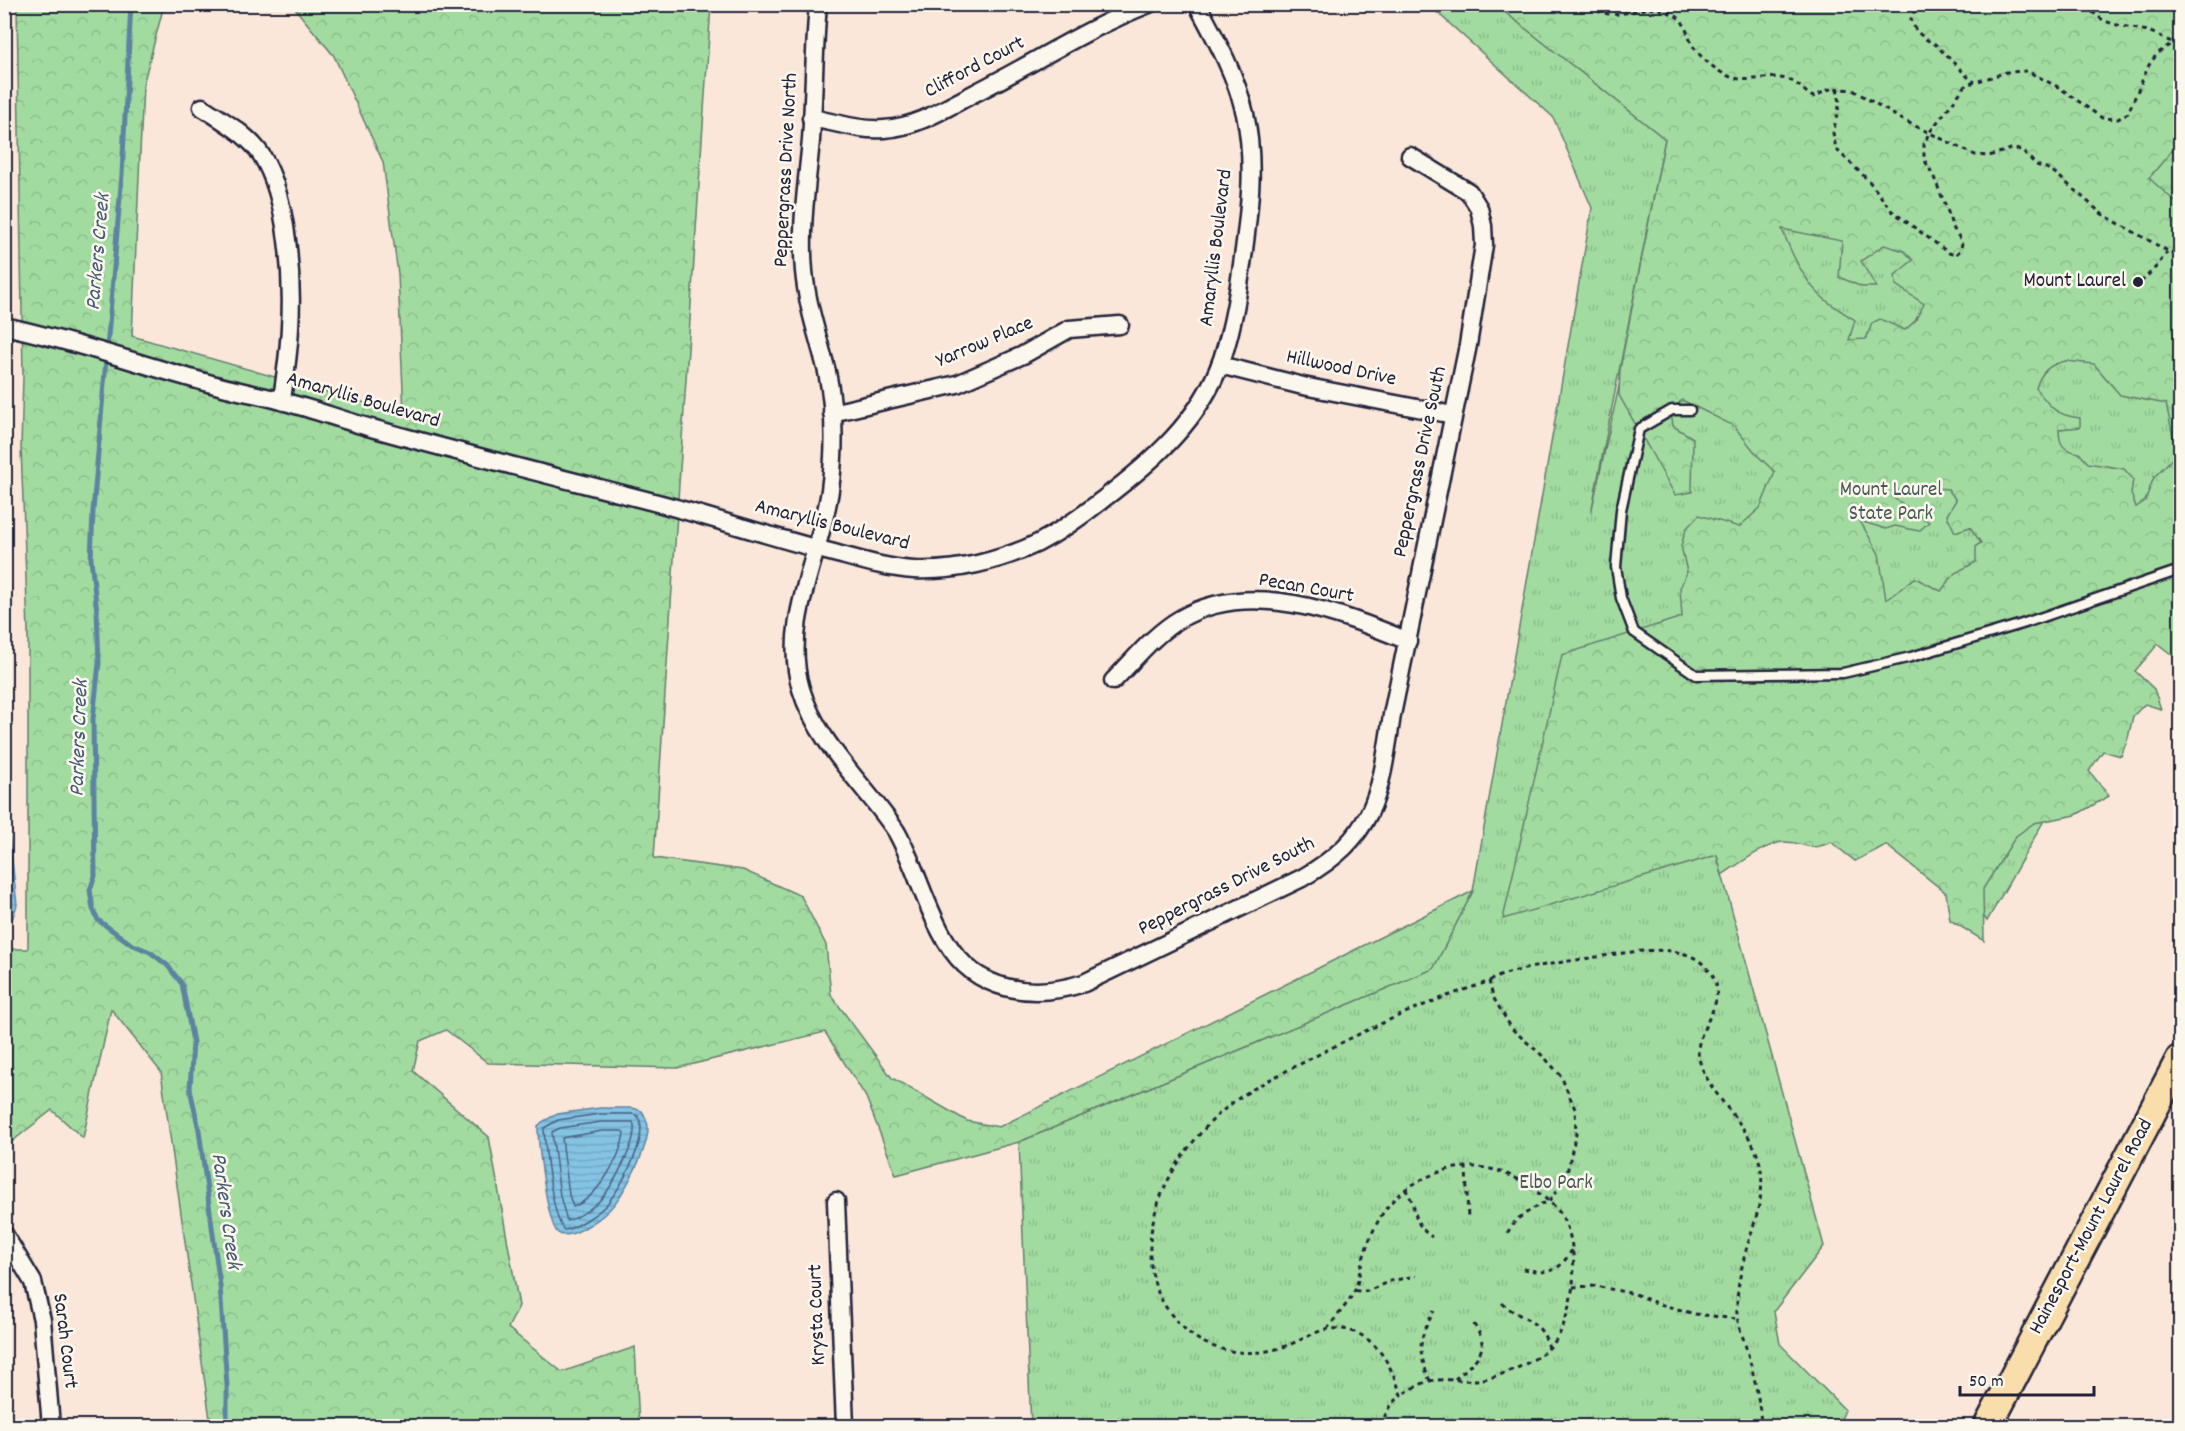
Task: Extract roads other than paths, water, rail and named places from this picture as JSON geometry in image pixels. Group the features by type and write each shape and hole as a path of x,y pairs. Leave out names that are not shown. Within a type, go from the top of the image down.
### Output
{"main road":[{"name":"Hainesport-Mount Laurel Road","path":"1988,1426 2181,1059"}],"street":[{"name":"Peppergrass Drive North","path":"816,549 830,488 832,413 827,375 804,273 802,229 812,118 818,4"},
{"name":"Clifford Court","path":"812,118 872,130 913,123 955,104 1100,27 1149,4"},
{"name":"Amaryllis Boulevard","path":"4,326 76,344 227,388 282,400 379,430 614,491 859,560 913,570 966,566 1016,552 1039,542 1083,515 1125,483 1166,446 1202,402 1220,365 1233,324 1238,296 1250,206 1252,175 1250,143 1235,82 1197,4"},
{"path":"202,107 248,139 262,155 276,190 287,244 291,315 282,400"},
{"name":"Peppergrass Drive South","path":"816,549 801,605 796,641 797,672 808,706 828,741 896,831 907,850 938,928 947,944 959,959 991,982 1028,992 1047,992 1084,983 1320,868 1350,843 1371,811 1378,794 1468,345 1484,245 1479,208 1469,192 1410,156"},
{"name":"Yarrow Place","path":"832,413 957,384 1014,359 1069,329 1120,325"},
{"name":"Hillwood Drive","path":"1220,365 1303,386 1453,415"},
{"name":"Pecan Court","path":"1113,681 1166,629 1180,619 1197,611 1232,601 1269,601 1351,618 1408,642"},
{"name":"Krysta Court","path":"836,1202 845,1426"},
{"name":"Sarah Court","path":"4,1234 29,1274 36,1292 42,1320 51,1426"}],"lane":[{"path":"1690,410 1672,410 1639,429 1622,510 1616,567 1621,597 1634,632 1696,675 1843,673 1911,657 2022,624 2181,570"}],"water":[{"path":"4,405 7,474 5,779 17,905 12,920 5,923"},
{"path":"600,1108 633,1108 642,1111 648,1128 644,1148 628,1183 609,1210 585,1228 563,1235 558,1233 554,1227 550,1215 541,1165 538,1126 557,1114"}],"waterway":[{"name":"Parkers Creek","path":"131,4 122,174 93,511 91,559 97,612 99,663 93,719 95,876 90,890 93,909 98,920 131,944 150,952 167,965 182,984 193,1042 190,1089 199,1130 220,1286 227,1386 227,1426"}],"place":[{"name":"Mount Laurel","path":"2138,282"}],"park label":[{"name":"Mount Laurel State Park","path":"1891,503"},
{"name":"Elbo Park","path":"1556,1184"}]}
